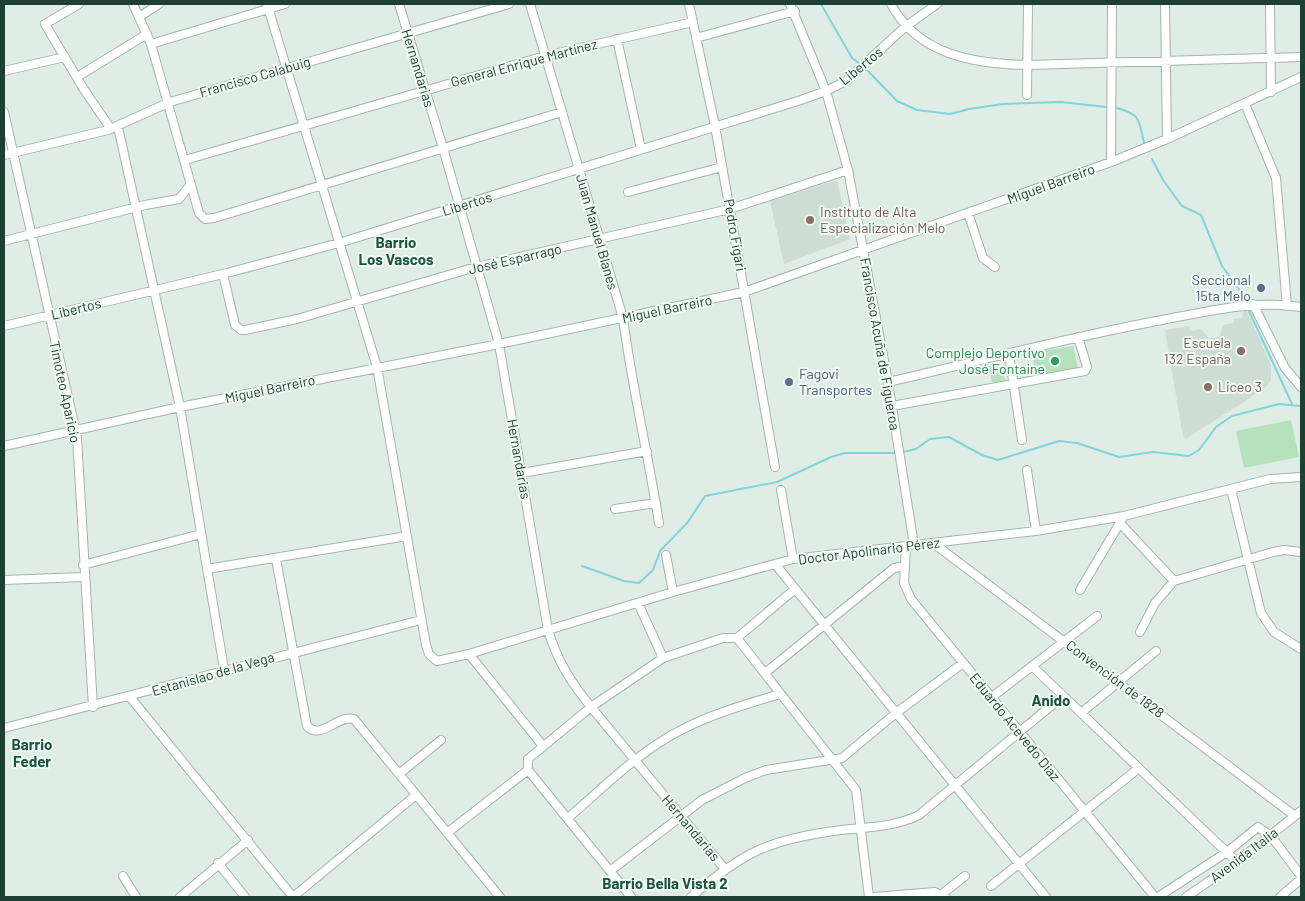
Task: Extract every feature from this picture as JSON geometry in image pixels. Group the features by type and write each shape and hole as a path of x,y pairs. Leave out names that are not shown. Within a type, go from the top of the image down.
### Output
{"street":[{"path":"79,4 45,24 76,77 115,128 137,208 180,407 224,670"},
{"path":"133,4 151,44 170,102 199,213 205,219 322,186 562,112"},
{"path":"139,17 159,4"},
{"path":"151,44 267,6 285,4"},
{"name":"Hernandarias","path":"399,4 443,148 499,344 548,630 563,670 591,707 724,868"},
{"name":"Francisco Calabuig","path":"4,155 115,128 170,102 287,66 407,34 508,4"},
{"name":"Juan Manuel Blanes","path":"530,4 623,318 630,374 647,451 659,523"},
{"name":"Pedro Figari","path":"689,4 715,126 776,467"},
{"path":"890,4 905,27 928,44 952,54 986,62 1028,65 1301,57"},
{"name":"Libertos","path":"4,326 223,274 338,243 826,92 851,76 905,27 937,4"},
{"path":"1027,94 1028,4"},
{"path":"1111,162 1112,4"},
{"path":"1165,4 1167,139"},
{"path":"1270,4 1270,92"},
{"path":"267,6 305,125 338,243 377,367 422,620"},
{"path":"696,38 792,8"},
{"name":"Francisco Acuña de Figueroa","path":"792,8 826,92 848,170 892,406 910,546"},
{"name":"General Enrique Martínez","path":"185,160 545,56 693,22"},
{"path":"76,77 147,34"},
{"path":"617,39 641,149"},
{"path":"4,71 65,57"},
{"name":"Miguel Barreiro","path":"4,446 180,407 499,344 744,292 1111,162 1167,139 1301,77"},
{"path":"1245,104 1277,185 1287,306"},
{"name":"Timoteo Aparicio","path":"4,112 48,316 75,430 93,707"},
{"path":"628,192 722,167"},
{"name":"José Esparrago","path":"223,274 235,325 240,330 297,320 476,267 730,209 848,170"},
{"path":"4,241 137,208 145,204 179,199 191,184"},
{"path":"968,213 984,258 995,267"},
{"path":"1253,304 1285,368 1301,386"},
{"path":"888,382 1128,326 1253,304 1301,308"},
{"path":"892,406 1014,385 1087,369 1078,338"},
{"path":"1009,354 1022,440"},
{"path":"522,472 647,451"},
{"path":"1027,470 1036,531"},
{"name":"Doctor Apolinario Pérez","path":"422,620 429,654 437,661 445,660 673,592 794,559 1122,520 1231,489 1275,479 1301,477"},
{"path":"1231,489 1261,613 1266,624 1282,638 1301,649"},
{"path":"781,490 794,559"},
{"path":"615,509 656,503"},
{"path":"1080,590 1122,520 1174,581"},
{"path":"83,565 201,534"},
{"path":"207,569 407,536"},
{"name":"Convención de 1828","path":"933,543 1298,814"},
{"name":"Eduardo Acevedo Diaz","path":"910,546 905,566 906,590 1083,812 1156,897"},
{"path":"1140,632 1155,603 1174,581 1247,558 1284,550 1301,552"},
{"path":"666,555 673,592"},
{"path":"276,559 291,652 305,721 310,730 319,731 346,718 354,719 500,897"},
{"path":"775,564 1046,897"},
{"path":"764,673 894,568 905,566"},
{"path":"4,580 84,577"},
{"path":"632,897 528,770 528,759 591,707 663,658 723,638 737,638 795,590"},
{"path":"638,603 663,658"},
{"path":"992,697 1097,616"},
{"name":"Estanislao de la Vega","path":"4,728 93,707 291,652 422,620"},
{"path":"737,638 780,694 835,760 856,790 869,897"},
{"path":"1081,713 1156,651"},
{"path":"469,654 542,746"},
{"path":"610,871 681,815 722,789 766,770 842,758 896,713 963,663"},
{"path":"1032,666 1237,862"},
{"path":"568,818 635,760 682,729 727,710 780,694"},
{"path":"691,897 724,868 768,844 791,837 906,822 919,815 1063,696"},
{"path":"130,697 293,897 416,795"},
{"path":"399,774 441,740"},
{"path":"991,886 1139,768"},
{"path":"447,833 528,770"},
{"name":"Avenida Italia","path":"1190,896 1298,814"},
{"path":"1156,897 1226,852 1258,827 1271,836 1301,878 1280,897"},
{"path":"180,897 218,863 248,840"},
{"path":"218,863 242,896"},
{"path":"123,876 136,897"},
{"path":"874,897 935,892 943,896 964,876"}],"shaded area":[{"name":"Instituto de Alta Especialización Melo","path":"837,180 850,239 784,264 770,201"},
{"name":"Liceo 3","path":"1244,311 1247,311 1271,365 1271,380 1267,386 1244,402 1186,439 1183,437 1165,330 1189,326 1190,331 1201,329 1209,338 1215,338 1220,336 1223,325 1234,323 1234,319 1242,318"}],"green space":[{"name":"Complejo Deportivo José Fontaine","path":"1073,346 1078,368 1036,376 1032,353"},
{"path":"1001,363 1005,380 992,383 989,366"},
{"path":"1291,420 1299,457 1244,468 1236,431"}],"waterway":[{"path":"821,4 852,58 860,64"},
{"path":"866,69 897,101 917,110 950,114 1003,104 1061,102 1106,107"},
{"path":"1117,108 1135,116 1140,124 1144,143"},
{"path":"1152,159 1163,180 1182,206 1201,215 1222,266 1246,299"},
{"path":"1249,311 1292,404"},
{"path":"903,452 916,449 930,439 949,437 982,455 998,460 1059,441 1077,443 1119,457 1153,452 1189,456 1199,450 1216,427 1232,416 1279,404 1301,406"},
{"path":"582,566 624,581 639,583 653,570 660,551 688,522 705,496 777,482 831,457 845,453 895,453"}],"place":[{"name":"Instituto de Alta Especialización Melo","path":"810,220"},
{"name":"Seccional 15ta Melo","path":"1261,288"},
{"name":"Escuela 132 España","path":"1241,351"},
{"name":"Complejo Deportivo José Fontaine","path":"1055,361"},
{"name":"Fagovi Transportes","path":"789,382"},
{"name":"Liceo 3","path":"1208,387"}],"district":[{"name":"Barrio Los Vascos","path":"396,252"},
{"name":"Anido","path":"1051,701"},
{"name":"Barrio Feder","path":"32,754"},
{"name":"Barrio Bella Vista 2","path":"665,884"}]}
